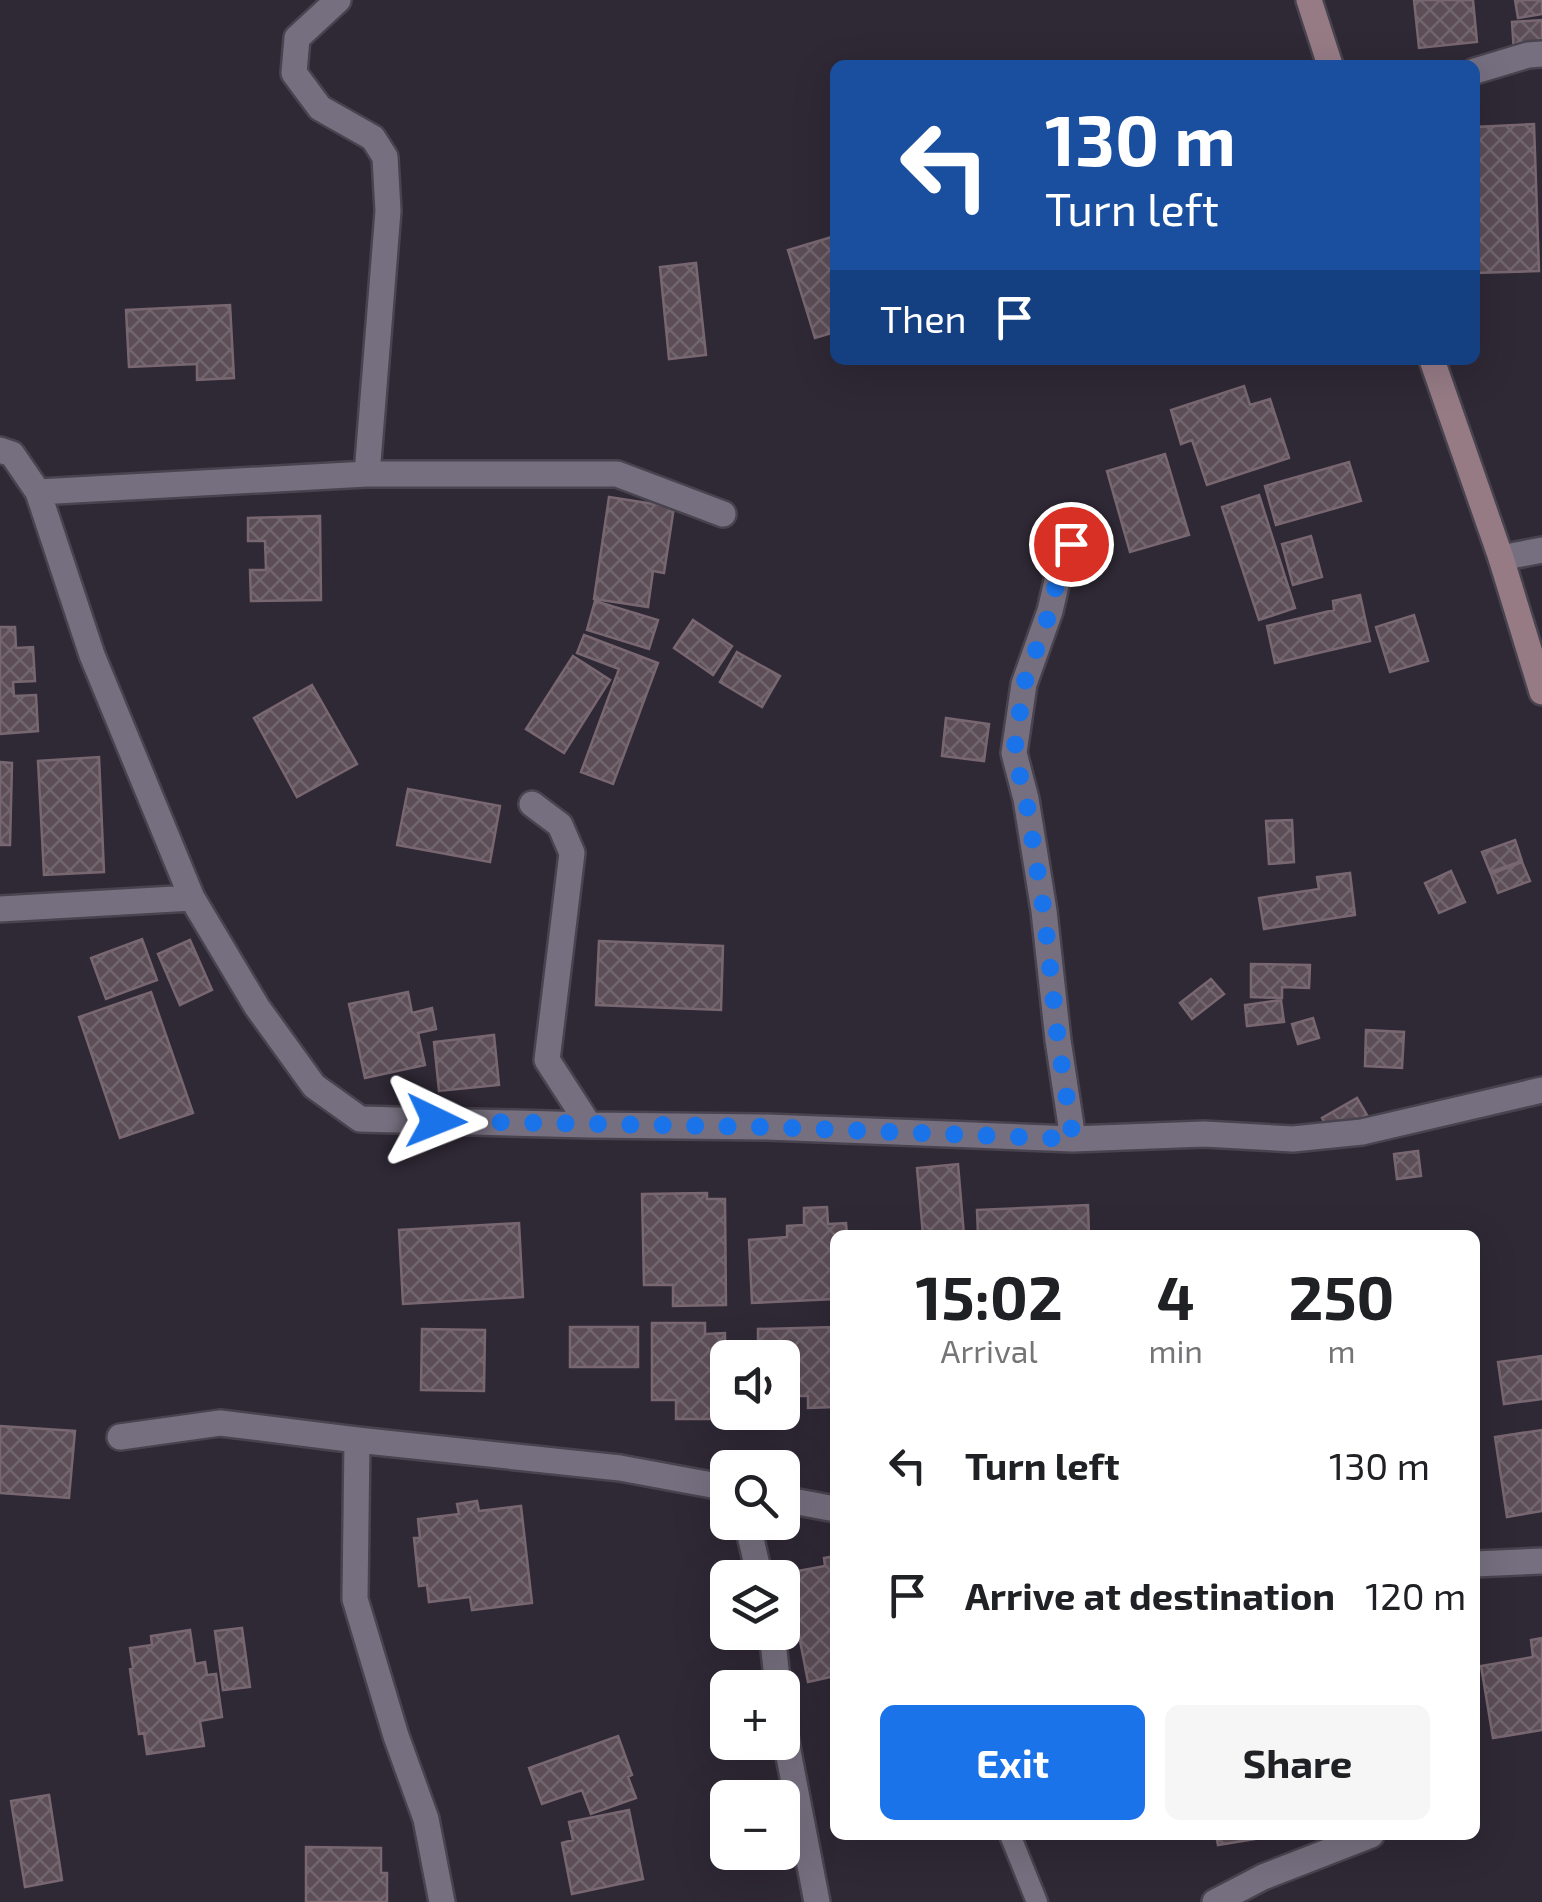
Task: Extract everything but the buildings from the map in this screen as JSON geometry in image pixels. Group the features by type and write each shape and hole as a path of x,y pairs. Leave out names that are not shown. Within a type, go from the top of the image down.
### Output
{"street":[{"path":"338,0 297,38 294,73 320,108 373,138 385,157 388,211 366,474"},
{"path":"1310,0 1328,60"},
{"path":"1480,69 1542,54"},
{"path":"1434,365 1501,558 1542,692"},
{"path":"0,450 12,454 38,492 92,655 192,898 257,1007 314,1086 360,1119 767,1127 1073,1139 1204,1134 1293,1139 1362,1132 1542,1090"},
{"path":"38,492 366,474 618,474 723,514"},
{"path":"1071,544 1024,684 1014,753 1026,799 1044,912 1073,1139"},
{"path":"1501,558 1542,550"},
{"path":"532,804 560,826 572,853 547,1060 588,1125"},
{"path":"0,909 192,898"},
{"path":"120,1437 220,1423 620,1468 710,1485"},
{"path":"356,1440 356,1599 396,1736 426,1819 442,1902"},
{"path":"800,1503 830,1509"},
{"path":"1480,1564 1542,1561"},
{"path":"790,1760 817,1902"},
{"path":"1215,1902 1263,1877 1358,1840"}],"lane":[{"path":"1012,1840 1037,1902"}],"route":[{"path":"436,1121 767,1127 1073,1139 1044,912 1026,799 1014,753 1024,684 1071,544"}]}
